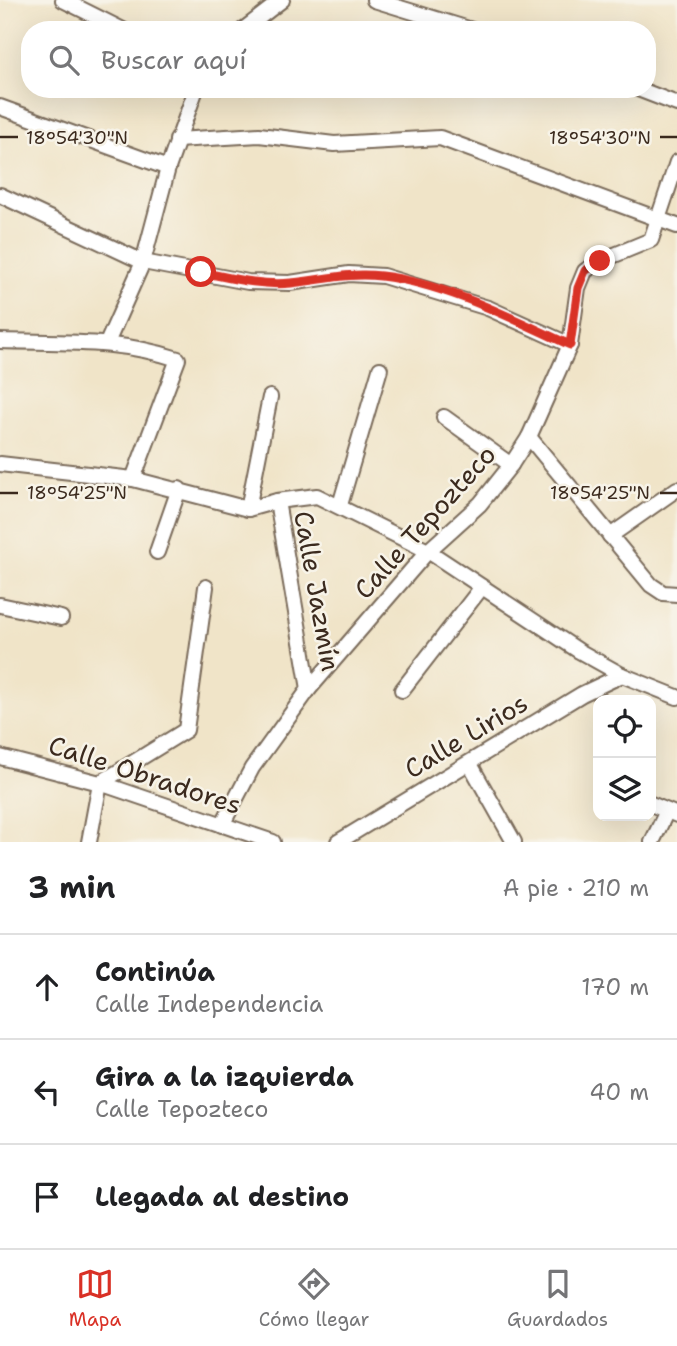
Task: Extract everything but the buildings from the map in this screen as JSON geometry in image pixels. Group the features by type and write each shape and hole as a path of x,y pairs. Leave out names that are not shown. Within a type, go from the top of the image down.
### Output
{"street":[{"path":"63,0 104,21"},
{"path":"255,21 282,0"},
{"path":"374,0 443,21"},
{"path":"656,96 677,104"},
{"path":"107,343 144,262 168,168 193,98"},
{"path":"0,107 168,168"},
{"path":"177,140 259,135 334,144 440,138 677,226"},
{"path":"659,219 677,162"},
{"path":"0,195 144,262 248,282 290,283 349,274 383,276 488,308 570,345"},
{"name":"Calle Tepozteco","path":"222,825 252,768 309,689 428,551 480,504 529,437 570,345 578,288 585,271 600,261 651,240 659,219"},
{"path":"0,341 140,346 178,359 133,479"},
{"path":"340,505 380,369"},
{"path":"248,509 270,397"},
{"path":"444,417 511,464"},
{"path":"529,437 651,585 663,593 677,594"},
{"path":"0,464 133,479 248,509 277,500 317,496 340,505 428,551 579,651 622,675 677,697"},
{"path":"157,552 178,489"},
{"path":"610,536 677,489"},
{"name":"Calle Jazmín","path":"277,500 309,689"},
{"path":"89,842 100,783 186,730 206,587"},
{"path":"402,690 482,587"},
{"path":"0,605 61,618"},
{"name":"Calle Lirios","path":"338,842 582,694 622,675"},
{"name":"Calle Obradores","path":"0,757 100,783 274,842"},
{"path":"470,764 514,842"},
{"path":"652,842 672,813"}],"route":[{"path":"201,272 248,282 290,283 349,274 383,276 437,290 488,308 570,345 578,288 585,271 600,261"}]}
